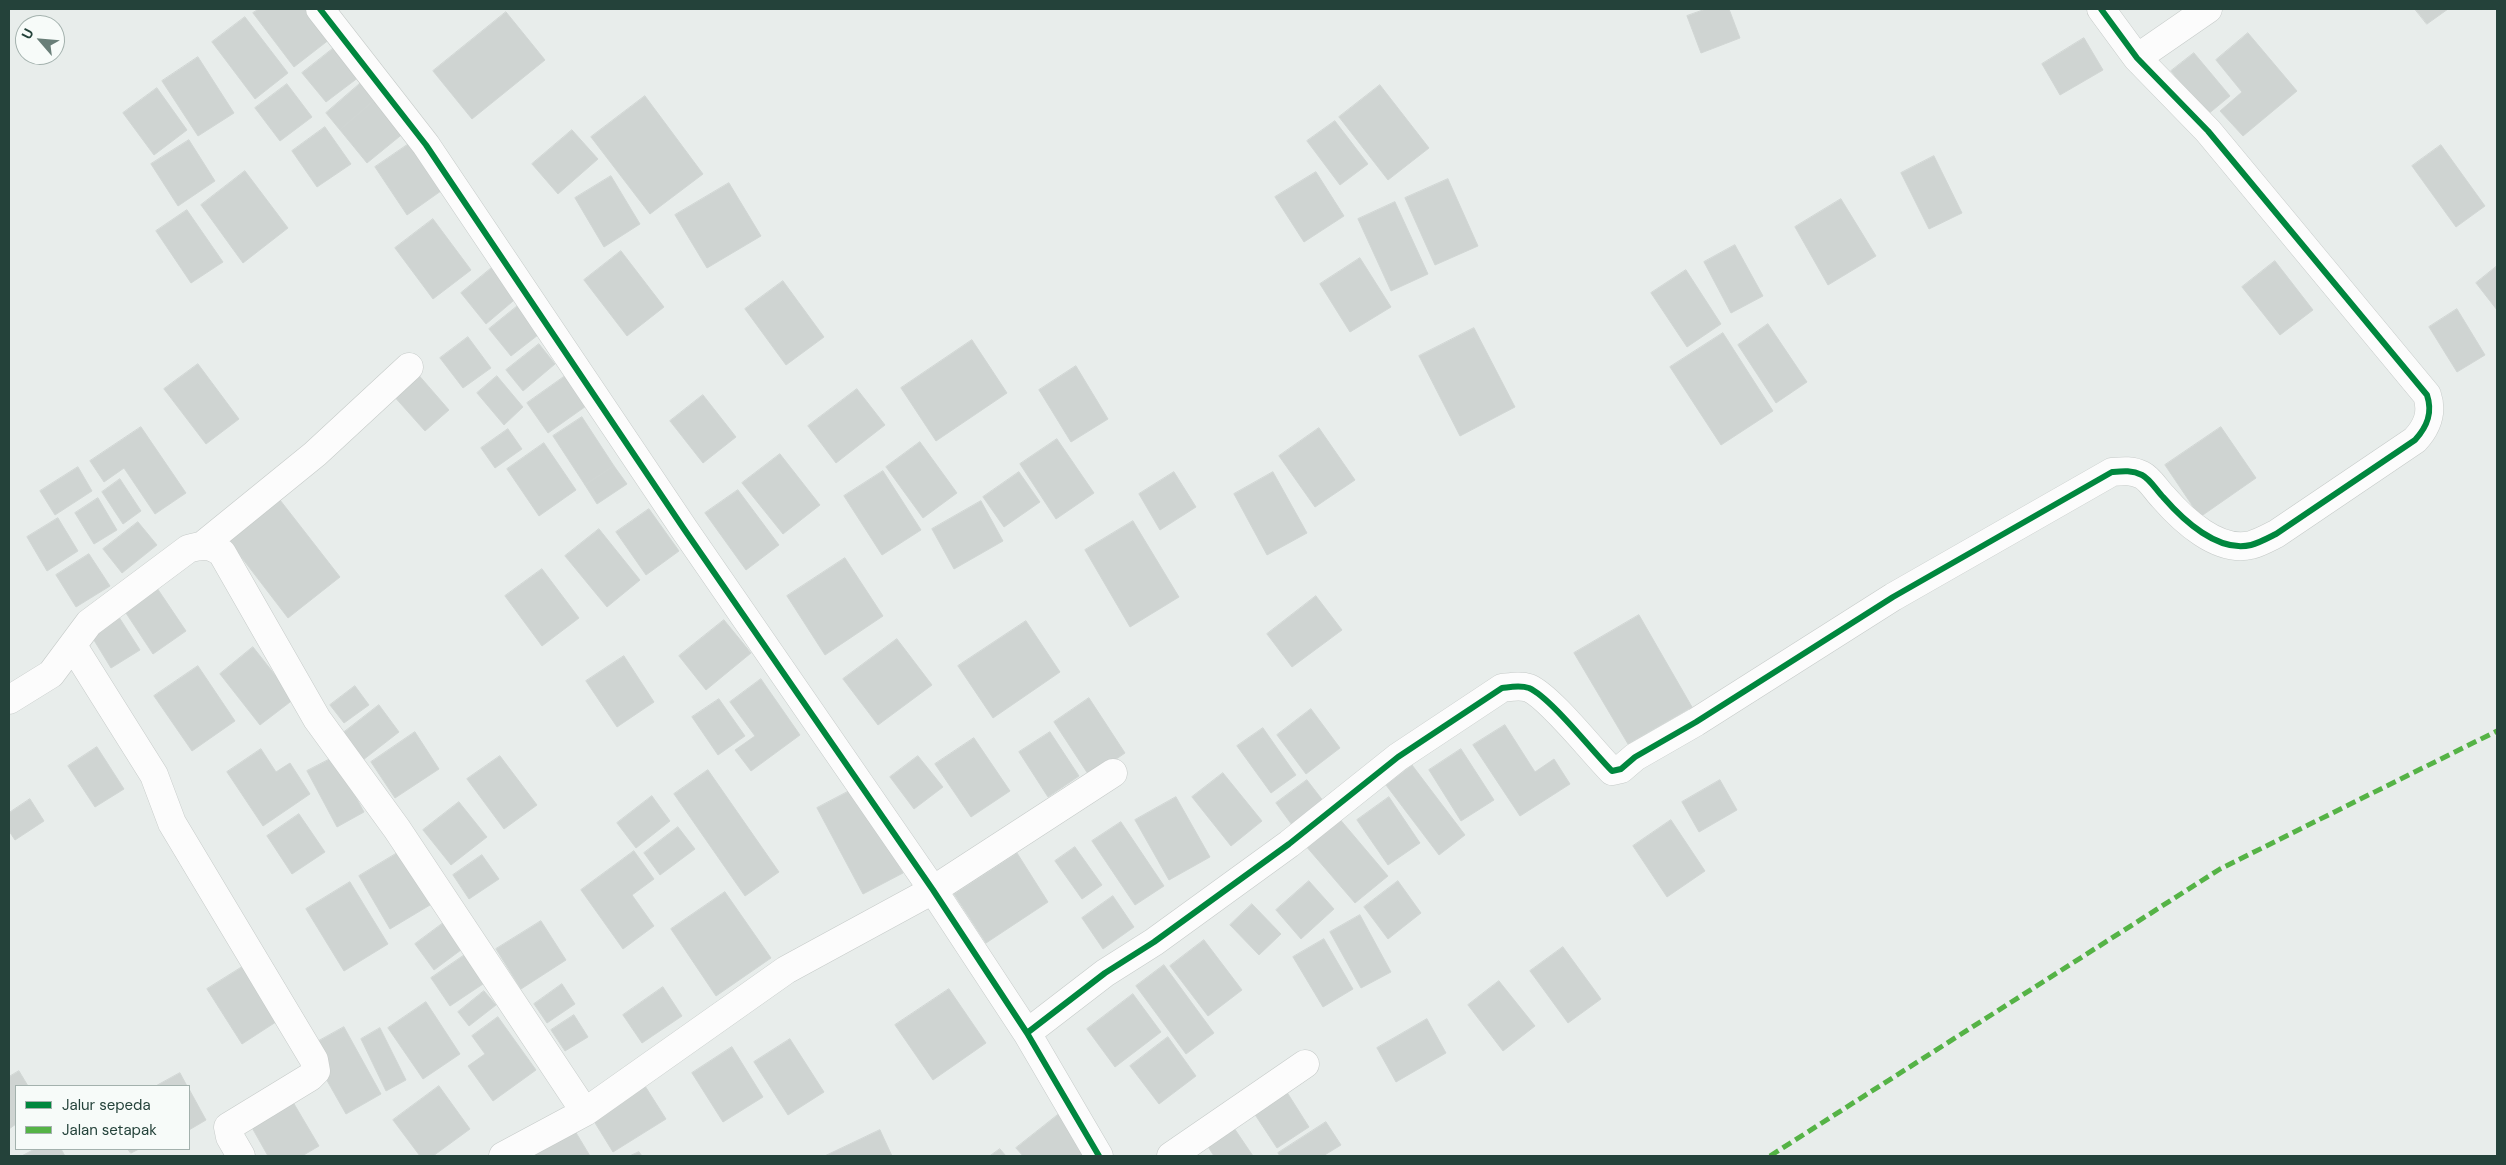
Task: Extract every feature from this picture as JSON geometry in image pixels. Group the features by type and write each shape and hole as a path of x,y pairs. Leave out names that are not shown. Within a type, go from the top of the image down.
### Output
{"street":[{"path":"320,9 426,145 678,521 933,890 1028,1033 1099,1156"},
{"path":"1028,1033 1105,973 1154,942 1289,844 1398,757 1502,688 1516,686 1529,688 1544,698 1612,771 1621,769 1635,757 1696,722 1893,597 2112,472 2128,470 2144,475 2165,500 2196,527 2223,544 2238,547 2252,545 2276,534 2415,440 2424,430 2431,407 2427,395 2208,131 2137,58 2101,9"},
{"path":"2137,58 2208,9"},
{"path":"9,700 51,674 89,623 188,549 203,545 315,454 409,367"},
{"path":"203,545 214,547 222,553 317,719 397,829 585,1112"},
{"path":"73,646 154,775 172,823 314,1060 316,1072 310,1077 228,1127 230,1137 241,1156"},
{"path":"502,1156 585,1112 786,970 933,890 1113,773"},
{"path":"1171,1156 1305,1064"}],"building":[{"path":"259,9 307,9 330,39 294,67 253,13"},
{"path":"1706,9 1729,9 1740,38 1701,53 1687,16"},
{"path":"2415,9 2448,9 2427,24"},
{"path":"506,12 545,60 472,119 433,71"},
{"path":"245,17 288,73 255,99 212,42"},
{"path":"2248,33 2297,91 2243,136 2220,111 2242,92 2216,60"},
{"path":"2084,38 2103,70 2060,95 2042,64"},
{"path":"335,47 359,77 326,102 302,73"},
{"path":"2194,53 2230,96 2207,115 2171,71"},
{"path":"198,57 234,113 198,136 162,81"},
{"path":"363,81 377,98 340,130 326,113"},
{"path":"287,84 312,117 280,141 255,108"},
{"path":"1380,85 1429,148 1388,180 1339,117"},
{"path":"157,88 187,130 154,155 123,113"},
{"path":"645,96 703,174 650,214 591,137"},
{"path":"377,98 405,132 367,163 340,130"},
{"path":"1335,121 1368,164 1340,185 1307,141"},
{"path":"325,127 351,164 317,187 292,151"},
{"path":"572,130 598,159 558,194 532,164"},
{"path":"416,139 448,186 407,215 375,167"},
{"path":"189,140 215,181 178,206 151,164"},
{"path":"2441,145 2485,206 2456,227 2412,166"},
{"path":"1934,156 1962,213 1929,229 1901,173"},
{"path":"245,171 288,228 243,263 201,205"},
{"path":"1316,172 1344,216 1304,242 1275,197"},
{"path":"611,176 640,224 604,247 575,198"},
{"path":"1448,179 1478,246 1435,265 1405,198"},
{"path":"729,183 761,236 707,268 675,215"},
{"path":"1841,199 1876,256 1828,285 1795,227"},
{"path":"1395,202 1428,274 1391,291 1358,219"},
{"path":"187,210 223,262 191,283 156,231"},
{"path":"433,219 471,270 433,299 395,248"},
{"path":"1735,245 1763,296 1731,313 1704,262"},
{"path":"621,251 664,307 627,336 584,280"},
{"path":"1360,258 1391,307 1350,332 1320,284"},
{"path":"2275,261 2313,310 2280,335 2242,287"},
{"path":"494,266 519,296 486,324 461,293"},
{"path":"2497,266 2497,310 2476,283"},
{"path":"1686,270 1721,324 1687,347 1651,293"},
{"path":"783,281 824,337 786,365 745,309"},
{"path":"525,300 547,328 511,356 489,329"},
{"path":"2457,309 2485,355 2457,372 2429,327"},
{"path":"1768,324 1807,382 1776,403 1738,345"},
{"path":"1474,328 1515,407 1460,436 1419,356"},
{"path":"1723,333 1773,411 1721,445 1670,367"},
{"path":"468,337 491,368 463,388 440,358"},
{"path":"972,340 1007,393 936,441 901,388"},
{"path":"539,344 555,364 523,391 506,370"},
{"path":"198,364 239,419 206,444 164,389"},
{"path":"1076,366 1108,419 1071,442 1039,390"},
{"path":"416,372 449,410 425,431 392,394"},
{"path":"568,374 589,404 548,433 527,403"},
{"path":"497,376 523,407 504,425 477,393"},
{"path":"857,389 885,425 836,463 808,426"},
{"path":"703,395 736,437 703,463 670,421"},
{"path":"582,417 614,466 585,485 553,436"},
{"path":"141,427 186,493 155,514 124,468 104,482 90,461"},
{"path":"2221,427 2256,478 2200,517 2165,465"},
{"path":"1319,428 1355,480 1315,507 1279,456"},
{"path":"508,429 522,449 495,468 481,448"},
{"path":"1057,439 1094,493 1056,519 1020,464"},
{"path":"920,442 957,493 923,518 886,467"},
{"path":"544,443 576,490 539,516 507,469"},
{"path":"780,454 820,505 783,534 742,483"},
{"path":"614,466 627,484 597,504 585,485"},
{"path":"78,467 92,491 55,515 40,491"},
{"path":"883,471 921,530 882,555 844,496"},
{"path":"1019,472 1040,502 1004,527 983,497"},
{"path":"1174,472 1196,507 1160,530 1139,494"},
{"path":"1273,472 1307,533 1267,555 1234,494"},
{"path":"120,479 141,511 123,524 102,492"},
{"path":"738,490 779,545 746,570 705,513"},
{"path":"98,498 117,530 94,544 75,513"},
{"path":"280,500 340,577 288,618 229,541"},
{"path":"981,501 1003,541 954,569 932,529"},
{"path":"649,509 679,551 646,575 616,532"},
{"path":"58,518 78,551 47,571 27,537"},
{"path":"1133,521 1179,597 1130,627 1085,550"},
{"path":"138,522 157,545 122,573 103,549"},
{"path":"599,529 640,580 607,607 565,556"},
{"path":"89,554 110,586 76,607 56,575"},
{"path":"845,558 883,616 825,655 787,596"},
{"path":"542,569 579,618 542,646 505,596"},
{"path":"157,588 186,631 153,654 124,610"},
{"path":"1316,596 1342,630 1292,667 1267,634"},
{"path":"117,614 140,650 111,668 89,632"},
{"path":"1639,615 1692,707 1628,744 1574,653"},
{"path":"724,620 751,653 706,690 679,656"},
{"path":"1026,621 1060,672 993,718 958,666"},
{"path":"897,639 932,685 878,725 843,679"},
{"path":"253,647 294,699 260,725 220,674"},
{"path":"624,656 654,702 617,727 586,681"},
{"path":"198,666 235,721 192,751 154,696"},
{"path":"761,679 800,735 751,771 735,750 755,736 730,702"},
{"path":"355,686 369,705 344,723 330,705"},
{"path":"1089,698 1125,753 1090,777 1054,722"},
{"path":"719,699 745,736 718,755 692,717"},
{"path":"379,705 399,732 363,760 343,733"},
{"path":"1311,709 1340,748 1306,774 1277,735"},
{"path":"1505,725 1535,772 1554,759 1570,784 1520,816 1473,745"},
{"path":"1263,728 1296,775 1271,793 1237,746"},
{"path":"415,732 439,769 395,798 371,762"},
{"path":"1050,732 1079,776 1048,797 1019,752"},
{"path":"974,738 1010,791 971,817 935,764"},
{"path":"97,747 124,789 95,807 68,766"},
{"path":"261,749 276,772 290,763 310,794 263,826 227,772"},
{"path":"1461,749 1494,800 1461,821 1429,770"},
{"path":"500,756 537,805 504,829 467,779"},
{"path":"918,756 943,787 914,809 890,777"},
{"path":"334,757 364,812 337,827 307,771"},
{"path":"1412,765 1465,835 1439,855 1386,785"},
{"path":"708,770 779,872 745,896 674,794"},
{"path":"1223,773 1262,821 1231,846 1192,797"},
{"path":"1307,780 1324,802 1292,825 1276,803"},
{"path":"1720,780 1737,810 1699,832 1682,802"},
{"path":"857,787 903,873 863,894 817,808"},
{"path":"652,796 670,821 636,848 617,823"},
{"path":"1176,797 1210,857 1169,880 1135,820"},
{"path":"1389,797 1420,843 1388,865 1357,820"},
{"path":"30,799 44,821 15,840 9,831 9,813"},
{"path":"459,802 487,837 451,865 423,830"},
{"path":"299,814 325,852 292,874 267,836"},
{"path":"1338,817 1388,876 1355,903 1305,845"},
{"path":"1671,820 1705,871 1667,897 1633,846"},
{"path":"1121,822 1164,886 1135,905 1092,841"},
{"path":"678,827 695,849 660,875 644,853"},
{"path":"1075,847 1102,885 1082,899 1055,861"},
{"path":"634,851 654,879 632,895 654,926 623,949 581,890"},
{"path":"399,852 430,905 390,929 359,876"},
{"path":"1017,853 1048,902 986,943 954,894"},
{"path":"482,855 499,879 469,899 453,875"},
{"path":"1309,881 1334,909 1301,939 1276,910"},
{"path":"1398,881 1421,913 1388,939 1364,907"},
{"path":"350,882 388,944 344,971 306,909"},
{"path":"725,892 771,958 716,996 671,929"},
{"path":"1113,896 1134,927 1103,949 1082,918"},
{"path":"1252,904 1281,934 1259,955 1230,925"},
{"path":"1360,915 1391,972 1361,988 1330,932"},
{"path":"446,921 465,947 434,970 415,944"},
{"path":"541,921 566,960 521,989 496,949"},
{"path":"1324,939 1353,989 1323,1007 1293,957"},
{"path":"1204,940 1242,990 1208,1016 1170,966"},
{"path":"1563,947 1601,999 1568,1023 1530,971"},
{"path":"469,952 489,980 450,1006 431,978"},
{"path":"247,964 282,1018 242,1044 207,989"},
{"path":"1164,965 1214,1033 1186,1054 1136,986"},
{"path":"1499,981 1535,1026 1503,1051 1468,1005"},
{"path":"562,984 575,1004 547,1023 534,1004"},
{"path":"663,987 682,1016 642,1043 623,1015"},
{"path":"949,989 986,1043 933,1080 895,1025"},
{"path":"484,991 496,1005 469,1026 458,1012"},
{"path":"1133,994 1161,1032 1115,1067 1087,1029"},
{"path":"426,1002 460,1054 423,1079 388,1028"},
{"path":"574,1015 588,1037 565,1051 551,1030"},
{"path":"498,1017 536,1070 493,1101 468,1066 485,1054 472,1036"},
{"path":"1427,1019 1446,1053 1396,1082 1377,1048"},
{"path":"344,1027 381,1094 346,1114 308,1047"},
{"path":"380,1028 406,1080 386,1091 361,1039"},
{"path":"1168,1037 1196,1076 1159,1104 1130,1066"},
{"path":"790,1039 824,1092 788,1115 754,1062"},
{"path":"732,1047 763,1097 723,1122 692,1073"},
{"path":"19,1071 27,1085 15,1085 15,1125 9,1129 9,1077"},
{"path":"180,1073 186,1085 158,1085"},
{"path":"439,1086 470,1129 433,1156 420,1156 393,1120"},
{"path":"645,1086 666,1119 613,1152 592,1118"},
{"path":"1283,1086 1309,1127 1277,1148 1250,1107"},
{"path":"190,1091 206,1120 190,1129"},
{"path":"287,1092 319,1146 302,1156 268,1156 246,1117"},
{"path":"1059,1114 1092,1156 1023,1156 1016,1148"},
{"path":"1326,1122 1341,1145 1323,1156 1280,1156 1278,1153"},
{"path":"1232,1125 1253,1156 1214,1156 1205,1142"},
{"path":"572,1126 590,1156 525,1156"},
{"path":"880,1130 892,1156 825,1156"},
{"path":"1000,1149 1006,1156 990,1156"},
{"path":"33,1150 62,1150 65,1156 22,1156"},
{"path":"639,1152 642,1156 630,1156"}],"marked path":[{"path":"1770,1156 2220,869 2497,731"}],"cycle path":[{"path":"320,9 426,145 684,529 933,890 1027,1033 1099,1156"},
{"path":"1027,1033 1105,973 1154,942 1289,844 1398,757 1502,688 1526,687 1538,693 1612,771 1621,769 1635,757 1696,722 1893,597 2112,472 2138,473 2145,477 2171,506 2202,533 2226,544 2251,545 2276,534 2415,440 2423,430 2428,419 2429,402 2427,395 2208,131 2137,58 2101,9"}]}
